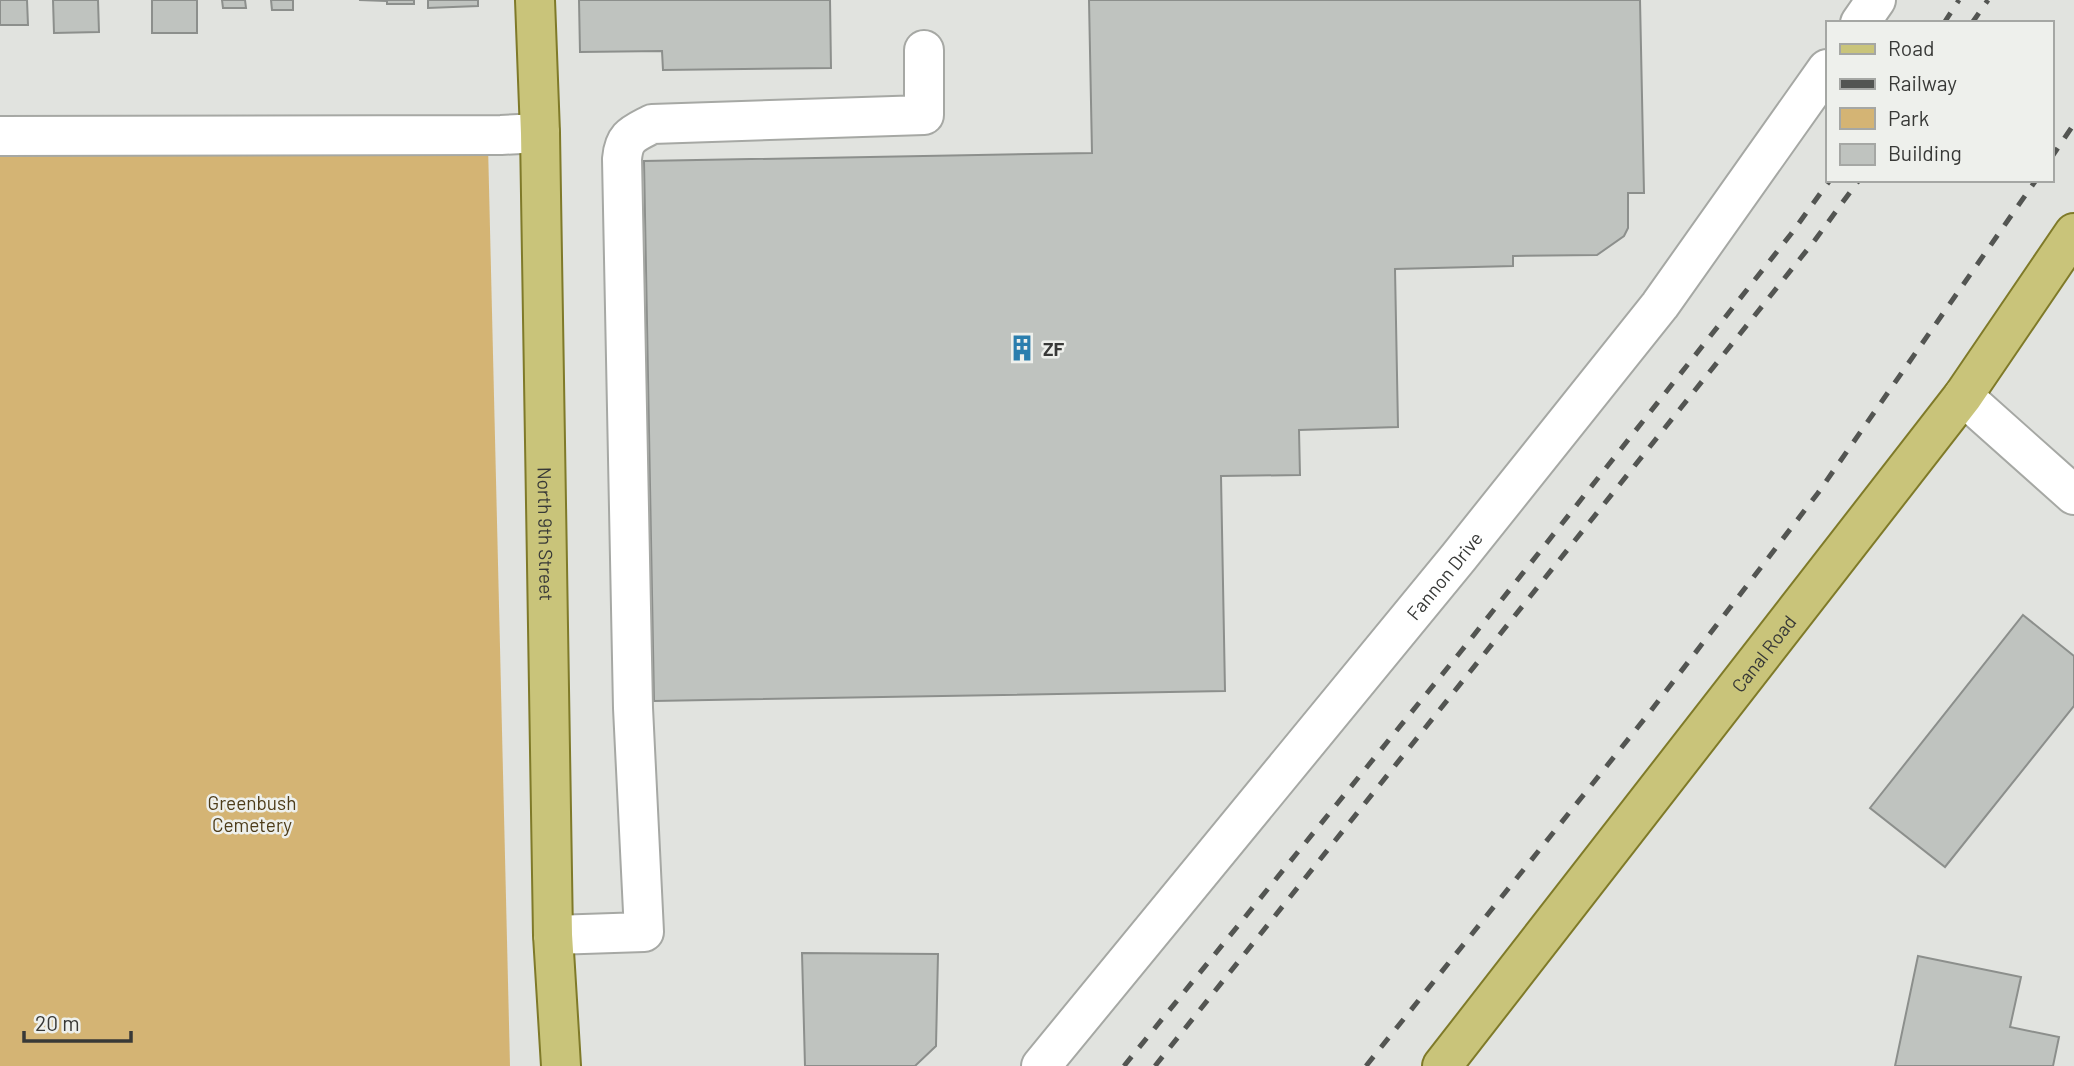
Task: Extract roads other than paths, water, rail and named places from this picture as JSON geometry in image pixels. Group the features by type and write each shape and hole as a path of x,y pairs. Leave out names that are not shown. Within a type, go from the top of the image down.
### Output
{"main road":[{"name":"North 9th Street","path":"536,0 553,935 561,1066"},
{"name":"Canal Road","path":"1442,1066 1964,396 2074,233"}],"street":[{"path":"1861,21 1876,0"},
{"path":"553,935 644,932 633,708 622,159 624,144 632,134 652,124 924,115 924,50"},
{"name":"Fannon Drive","path":"1041,1066 1458,558 1660,305 1826,70"},
{"path":"0,136 540,133"},
{"path":"1964,396 2074,495"}],"railway":[{"path":"1945,21 1959,0"},
{"path":"1973,21 1988,0"},
{"path":"2053,155 2074,124"},
{"path":"1124,1066 1462,650 1791,234 1829,182"},
{"path":"1155,1066 1815,240 1858,182"},
{"path":"1366,1066 1646,717 1818,493 2035,182"}],"place":[{"name":"ZF","path":"1022,348"}],"park label":[{"name":"Greenbush Cemetery","path":"252,813"}]}
